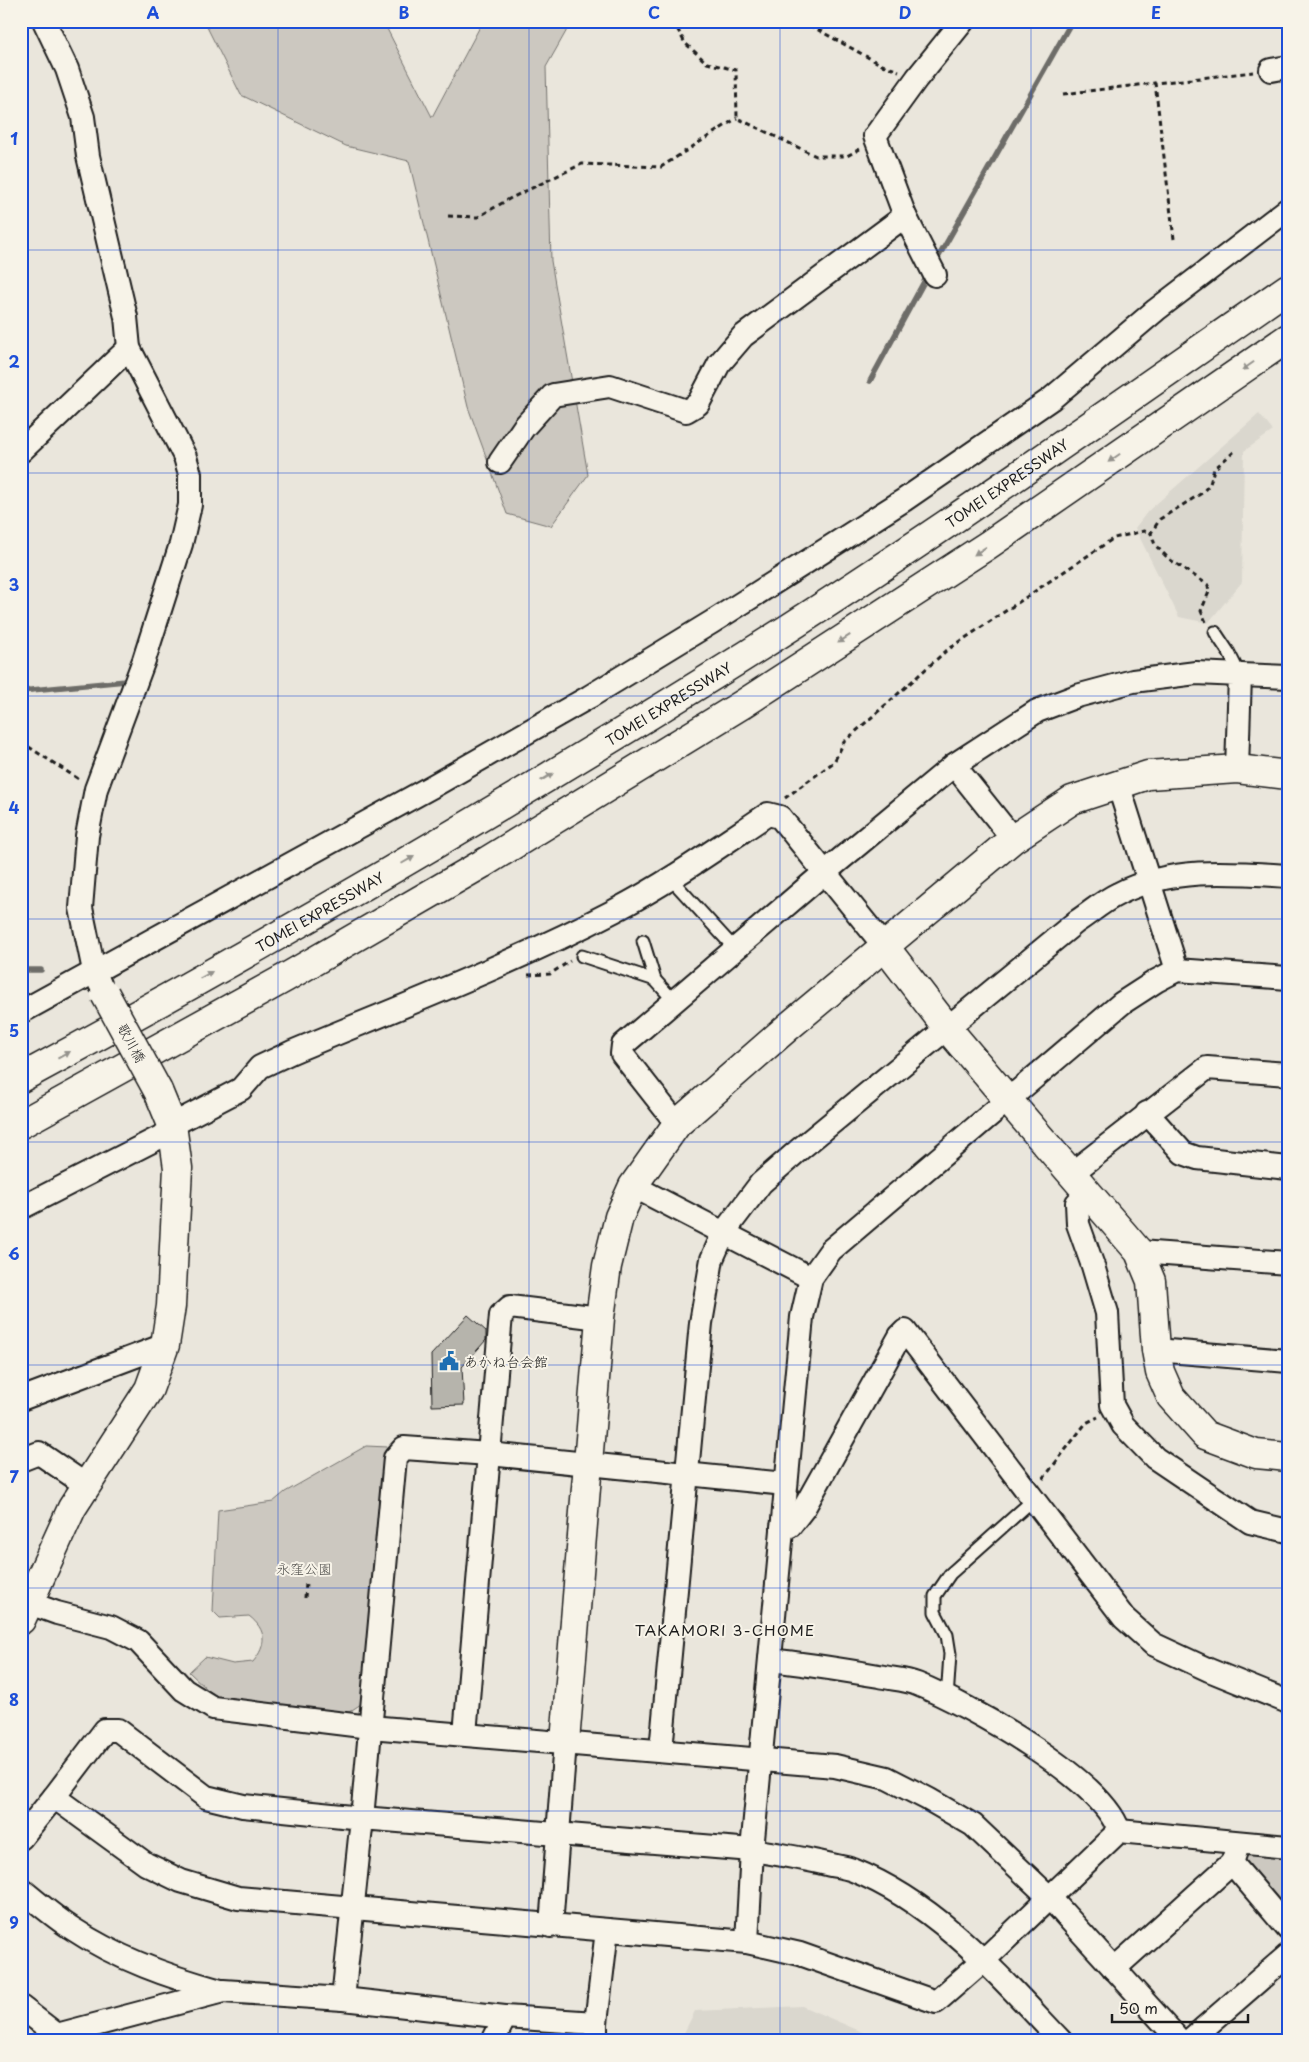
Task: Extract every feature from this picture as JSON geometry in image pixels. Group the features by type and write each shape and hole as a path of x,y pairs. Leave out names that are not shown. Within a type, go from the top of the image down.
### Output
{"main road":[{"name":"TOMEI EXPRESSWAY","path":"21,1078 461,830 718,673 979,502 1288,288"},
{"path":"21,1124 302,968 482,864 744,704 988,545 1288,338"},
{"path":"565,1742 600,1318 607,1266 619,1217 633,1186 677,1124 788,1027 1013,840 1072,800 1148,775 1237,769 1288,775"},
{"path":"885,947 948,1029 1139,1252 1151,1281 1156,1350 1160,1372 1171,1397 1206,1435 1256,1454 1288,1457"},
{"name":"歌川橋","path":"24,1608 72,1508 149,1389 165,1344 171,1306 178,1168 172,1128 158,1091 100,983"}],"street":[{"path":"44,21 66,69 83,117 88,156 126,317 129,348 185,457 190,474 190,505 181,544 144,660 96,790 87,836 81,908 100,983"},
{"path":"935,275 905,216 875,136 917,78 963,21"},
{"path":"21,1012 100,983 433,786 589,697 712,622 895,506 1051,399 1156,310 1288,209"},
{"path":"500,462 524,427 553,395 610,386 686,411 698,404 719,364 744,336 905,216"},
{"path":"21,451 129,348"},
{"path":"677,1124 622,1054 623,1045 824,873 954,765 1037,711 1078,696 1134,681 1196,673 1288,677"},
{"path":"1237,769 1240,675"},
{"path":"954,765 1013,840"},
{"path":"1118,784 1177,970"},
{"path":"21,1208 241,1089 260,1067 565,935 615,910 671,879 768,814 780,817 885,947"},
{"path":"661,1750 701,1323 712,1259 724,1232 762,1183 1076,922 1116,894 1150,880 1192,873 1241,873 1288,876"},
{"path":"747,1942 752,1850 785,1484 802,1317 811,1278 831,1250 1122,1003 1156,981 1177,970 1288,978"},
{"path":"1288,1074 1207,1068 1147,1113 1080,1183 1078,1203 1078,1224 1107,1313 1112,1405 1123,1425 1155,1458 1250,1522 1288,1531"},
{"path":"1147,1113 1182,1154 1197,1158 1288,1168"},
{"path":"633,1186 811,1278"},
{"path":"1139,1252 1288,1263"},
{"path":"465,1734 501,1315 510,1307 600,1318"},
{"path":"782,1527 790,1526 804,1508 900,1336 905,1331 1124,1618 1153,1644 1288,1702"},
{"path":"21,1399 165,1344"},
{"path":"1156,1350 1288,1361"},
{"path":"343,1999 362,1818 395,1458 404,1448 489,1454 785,1484"},
{"path":"21,1460 39,1453 86,1485"},
{"path":"24,1608 57,1613 111,1627 138,1641 184,1690 213,1708 370,1727 761,1758 836,1766 887,1778 973,1825 1050,1898 1180,2041"},
{"path":"770,1660 826,1666 915,1683 985,1717 1031,1745 1081,1783 1116,1820 1119,1831"},
{"path":"21,1838 105,1730 118,1730 206,1797 243,1806 362,1818 752,1850 798,1857 852,1869 899,1892 947,1927 984,1960 1061,2041"},
{"path":"551,1926 565,1742"},
{"path":"54,1797 146,1864 182,1881 238,1898 747,1942 800,1954 936,2002 984,1960 1119,1831 1288,1846"},
{"path":"1114,1969 1232,1864 1238,1842"},
{"path":"1232,1864 1288,1929"},
{"path":"21,1889 72,1929 117,1954 177,1979 223,1991 343,1999 505,2018 595,2032 607,1930"},
{"path":"1190,2041 1288,1955"},
{"path":"21,2007 51,2038 223,1991"},
{"path":"493,2041 505,2018"}],"lane":[{"path":"1215,632 1229,653 1240,675"},
{"path":"671,879 735,949"},
{"path":"643,941 655,980 674,1001"},
{"path":"582,956 655,980"},
{"path":"947,1699 950,1654 947,1635 935,1612 935,1596 950,1574 1032,1497"}],"path":[{"path":"736,118 736,70 707,63 685,43 674,23 749,24 759,21"},
{"path":"802,21 882,65 917,78"},
{"path":"1063,94 1279,68"},
{"path":"1155,83 1174,239"},
{"path":"736,118 816,156 847,156 868,145 875,136"},
{"path":"448,216 478,217 511,198 582,164 661,168 736,118"},
{"path":"1151,533 1160,519 1202,493 1210,484 1214,469 1236,450"},
{"path":"783,800 834,762 844,742 946,652 1114,538 1144,531 1151,533"},
{"path":"1151,533 1155,545 1169,559 1208,584 1209,592 1201,611 1205,621 1215,632"},
{"path":"21,742 96,790"},
{"path":"1032,1497 1086,1423 1097,1417 1106,1419"},
{"path":"305,1598 306,1583"}],"shaded area":[{"path":"1259,414 1273,431 1244,451 1242,582 1208,623 1179,617 1135,528 1148,511"},
{"path":"802,2006 883,2041 680,2041 695,2011"}],"green space":[{"path":"204,21 383,21 432,117 483,21 572,21 546,67 551,261 588,475 551,526 507,514 468,407 409,161 346,146 241,95"},
{"name":"永窪公園","path":"366,1446 388,1447 364,1702 349,1712 224,1701 208,1690 189,1672 205,1657 233,1664 253,1662 261,1650 263,1638 259,1627 249,1616 220,1618 213,1611 218,1510 273,1502 285,1492"},
{"path":"1288,1852 1288,1920 1242,1866 1242,1854"}],"building":[{"name":"あかね台会館","path":"468,1315 486,1331 486,1340 462,1367 464,1405 432,1406 431,1355"}],"waterway":[{"path":"935,263 1072,21"},
{"path":"870,381 926,278"},
{"path":"21,691 126,681"},
{"path":"21,970 41,970"}],"place":[{"name":"あかね台会館","path":"449,1361"}],"district":[{"name":"TAKAMORI 3-CHOME","path":"725,1629"}]}
